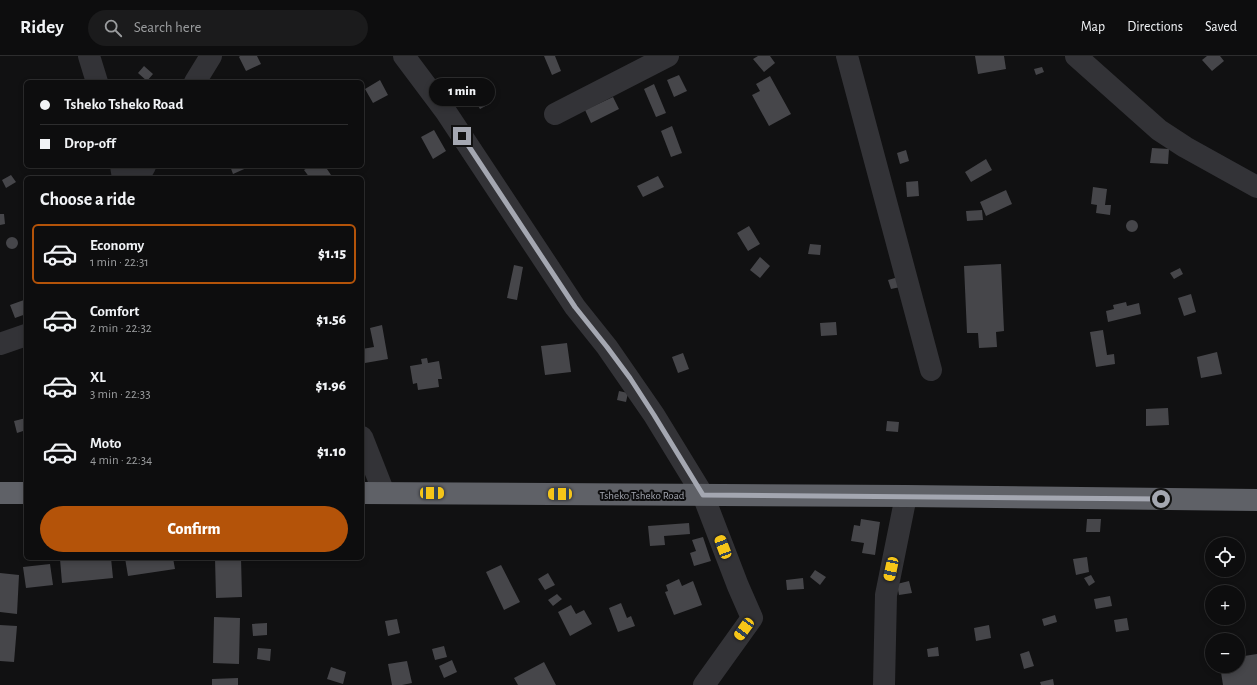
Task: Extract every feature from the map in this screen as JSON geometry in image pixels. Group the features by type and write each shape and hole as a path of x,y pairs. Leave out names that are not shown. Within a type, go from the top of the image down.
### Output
{"highway":[{"path":"0,493 24,493"},
{"name":"Tsheko Tsheko Road","path":"364,493 906,496 1257,500"}],"street":[{"path":"89,56 96,80"},
{"path":"196,80 211,56"},
{"path":"555,114 668,56"},
{"path":"847,56 931,370"},
{"path":"1076,56 1159,130 1185,148 1257,187"},
{"path":"408,59 446,112 575,307 630,378 703,495 752,618 704,685"},
{"path":"0,344 24,336"},
{"path":"364,442 384,493"},
{"path":"884,685 886,595 906,496"}],"building":[{"path":"257,56 261,64 246,71 239,57"},
{"path":"544,56 555,56 561,71 552,75"},
{"path":"758,56 770,56 775,63 764,72 753,59"},
{"path":"975,56 1004,56 1006,69 978,74"},
{"path":"1207,56 1220,56 1224,61 1212,71 1202,60"},
{"path":"144,66 153,74 148,80 146,80 138,73"},
{"path":"1042,67 1044,72 1036,75 1034,69"},
{"path":"679,75 687,91 674,97 667,80"},
{"path":"770,76 791,114 769,126 752,95 760,91 756,84"},
{"path":"380,80 388,95 373,103 365,89"},
{"path":"654,84 666,113 656,117 644,89"},
{"path":"485,93 491,103 480,109 474,99"},
{"path":"613,97 619,109 591,123 585,110"},
{"path":"672,126 682,153 671,157 661,131"},
{"path":"434,130 446,151 433,159 421,137"},
{"path":"1152,148 1169,149 1168,164 1150,163"},
{"path":"906,150 909,161 900,164 897,153"},
{"path":"986,159 992,170 971,182 965,172"},
{"path":"231,168 246,168 233,174"},
{"path":"307,168 326,168 332,176 308,176 304,170"},
{"path":"11,175 16,182 6,188 2,180"},
{"path":"658,176 664,187 643,197 637,186"},
{"path":"918,181 919,196 907,197 906,182"},
{"path":"1093,187 1107,189 1105,205 1111,205 1110,215 1096,213 1097,205 1091,204"},
{"path":"1006,190 1012,204 986,216 980,202"},
{"path":"982,210 983,220 967,221 966,211"},
{"path":"0,214 4,214 5,224 0,225"},
{"path":"1134,220 1137,221 1137,231 1130,232 1127,231 1126,224 1127,221"},
{"path":"749,226 760,244 748,251 737,233"},
{"path":"12,237 16,239 18,243 16,247 12,249 8,247 6,243 8,239"},
{"path":"810,244 821,245 820,255 808,254"},
{"path":"760,257 770,266 760,278 750,270"},
{"path":"1001,264 1004,331 996,332 997,347 979,348 978,333 967,333 964,266"},
{"path":"514,265 523,267 517,300 507,298"},
{"path":"1180,268 1183,274 1174,279 1170,273"},
{"path":"902,276 905,286 891,289 888,280"},
{"path":"1191,294 1196,312 1184,316 1178,298"},
{"path":"24,300 24,315 15,318 10,305"},
{"path":"1126,302 1127,306 1139,303 1141,314 1108,322 1106,311 1114,309 1113,305"},
{"path":"836,322 837,335 821,336 820,323"},
{"path":"382,325 388,359 365,363 364,349 374,347 370,328"},
{"path":"1103,330 1107,355 1114,354 1115,364 1096,367 1090,332"},
{"path":"567,343 571,372 545,375 541,346"},
{"path":"1217,352 1222,374 1201,378 1197,357"},
{"path":"683,353 689,369 678,373 672,357"},
{"path":"427,358 428,363 439,361 442,379 438,379 439,387 418,390 417,383 413,384 410,366 422,364 421,359"},
{"path":"619,391 628,393 626,402 617,400"},
{"path":"1168,408 1169,425 1146,426 1146,409"},
{"path":"24,418 24,431 17,433 14,421"},
{"path":"887,421 899,422 898,432 886,431"},
{"path":"861,519 880,522 875,555 862,553 864,543 851,541 854,525 860,526"},
{"path":"1087,519 1101,519 1100,532 1086,532"},
{"path":"689,523 690,534 664,536 665,545 650,546 648,526"},
{"path":"703,537 711,561 694,566 690,553 696,551 692,540"},
{"path":"1087,557 1089,572 1076,575 1073,559"},
{"path":"60,560 111,560 113,578 62,583"},
{"path":"125,560 173,560 175,569 128,576"},
{"path":"215,560 241,560 242,597 216,598"},
{"path":"50,564 53,585 26,588 23,567"},
{"path":"501,565 520,602 504,610 486,572"},
{"path":"815,570 826,577 820,585 810,577"},
{"path":"0,573 19,575 17,614 0,612"},
{"path":"548,573 555,585 545,590 538,579"},
{"path":"1091,575 1095,582 1089,586 1084,578"},
{"path":"803,578 804,589 787,590 786,580"},
{"path":"679,579 682,586 693,581 702,605 674,615 665,592 668,591 666,585"},
{"path":"909,581 912,593 899,595 897,584"},
{"path":"557,594 562,599 553,606 548,600"},
{"path":"1110,596 1112,606 1096,609 1094,599"},
{"path":"621,603 627,618 631,616 635,626 618,632 609,608"},
{"path":"571,605 576,614 584,610 592,624 570,636 558,612"},
{"path":"1055,615 1057,622 1044,626 1042,619"},
{"path":"214,617 240,618 239,664 213,663"},
{"path":"1127,618 1129,630 1116,632 1114,620"},
{"path":"397,619 400,633 388,636 385,621"},
{"path":"267,623 267,635 253,636 252,624"},
{"path":"0,625 17,626 14,662 0,661"},
{"path":"989,625 991,638 976,641 974,628"},
{"path":"444,646 447,657 435,660 432,649"},
{"path":"938,647 939,656 928,657 927,649"},
{"path":"258,648 271,649 270,661 257,659"},
{"path":"1029,651 1034,666 1024,669 1020,654"},
{"path":"1257,654 1257,685 1223,685 1221,673 1245,673 1245,656"},
{"path":"452,660 457,672 444,678 439,666"},
{"path":"407,661 412,683 392,685 388,664"},
{"path":"544,662 556,685 518,685 514,678"},
{"path":"331,667 346,672 343,684 327,679"},
{"path":"238,678 238,685 212,685 212,679"},
{"path":"1053,679 1054,685 1041,685 1040,682"}],"route":[{"path":"462,136 575,307 630,378 703,495 1161,499"}]}
